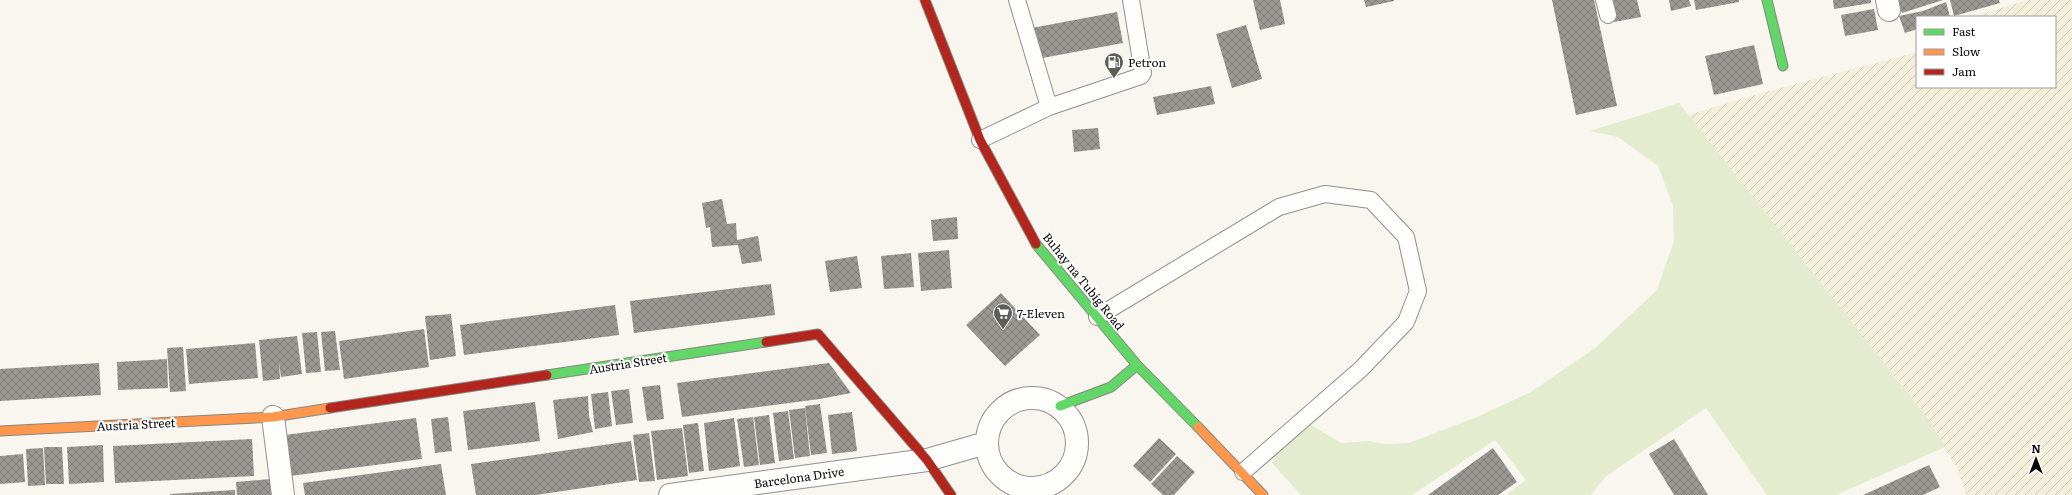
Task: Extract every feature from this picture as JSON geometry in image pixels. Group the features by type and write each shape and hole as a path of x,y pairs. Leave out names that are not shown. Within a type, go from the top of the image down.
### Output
{"street":[{"name":"Buhay na Tubig Road","path":"924,0 980,140 1036,244 1137,364 1243,472 1263,495"},
{"path":"1767,0 1783,66"},
{"name":"Austria Street","path":"0,431 273,418 818,334 928,460"},
{"path":"1060,406 1111,387 1137,364"},
{"path":"1035,397 1046,399 1060,406 1071,418 1077,432 1078,447 1074,462 1065,474 1053,484 1038,488 1023,487 1008,482 996,471 989,458 986,443 991,422 1001,409 1014,401 1035,397"},
{"path":"273,418 283,495"},
{"name":"Barcelona Drive","path":"670,495 928,460 986,443"},
{"path":"928,460 951,495"}],"lane":[{"path":"1017,0 1048,107"},
{"path":"980,140 1048,107 1141,76 1143,73 1131,0"},
{"path":"1097,317 1279,207 1325,194 1371,200 1406,237 1418,291 1406,322 1362,369 1243,472"}],"shaded area":[{"path":"2028,0 2072,0 2072,495 1966,495 1959,472 1926,416 1687,116 1736,100 1916,52 1916,88 2056,88 2056,16 1973,16"}],"green space":[{"path":"1679,103 1926,416 1945,447 1836,495 1767,495 1706,408 1605,477 1591,495 1506,495 1526,480 1495,440 1412,495 1301,495 1272,463 1277,454 1311,425 1341,443 1368,441 1385,444 1409,443 1477,417 1531,392 1595,348 1657,290 1674,241 1673,206 1658,166 1618,137 1590,131"}],"building":[{"path":"1253,0 1280,0 1285,24 1260,30"},
{"path":"1364,0 1394,0 1394,1 1366,7"},
{"path":"1552,0 1594,0 1617,106 1576,115"},
{"path":"1610,0 1637,0 1641,17 1614,22"},
{"path":"1669,0 1689,0 1691,6 1671,11"},
{"path":"1694,0 1739,0 1739,2 1696,10"},
{"path":"1833,0 1871,0 1871,3 1834,9"},
{"path":"1896,0 1943,0 1902,13"},
{"path":"1950,0 1999,0 2000,3 1954,16"},
{"path":"1946,2 1950,16 1916,16 1916,29 1905,33 1899,16 1923,11"},
{"path":"1874,9 1878,30 1845,36 1841,15"},
{"path":"1117,12 1123,43 1037,59 1032,28"},
{"path":"1246,25 1262,79 1232,88 1216,34"},
{"path":"1754,45 1763,84 1714,95 1705,56"},
{"path":"1211,86 1215,104 1157,115 1153,97"},
{"path":"1098,128 1100,149 1074,152 1072,130"},
{"path":"722,199 727,224 736,223 737,240 758,236 762,261 742,264 738,245 712,247 710,227 706,228 702,203"},
{"path":"957,217 958,239 933,241 931,220"},
{"path":"949,250 952,288 921,291 918,253"},
{"path":"911,253 914,287 884,289 881,256"},
{"path":"857,256 862,288 830,292 825,261"},
{"path":"771,284 775,315 634,333 630,301"},
{"name":"7-Eleven","path":"1001,293 1040,335 1005,366 966,325"},
{"path":"615,305 619,335 464,355 460,325"},
{"path":"451,314 456,356 430,360 425,316"},
{"path":"424,329 429,367 344,379 339,341"},
{"path":"335,331 340,370 325,371 321,332"},
{"path":"317,332 321,372 306,373 302,333"},
{"path":"297,336 302,374 281,377 279,363 280,379 263,381 259,340"},
{"path":"255,343 258,378 189,384 186,349"},
{"path":"183,347 186,391 170,392 167,348"},
{"path":"167,359 168,388 118,390 117,362"},
{"path":"99,363 101,395 0,401 0,369"},
{"path":"829,363 851,393 820,399 682,417 677,383"},
{"path":"660,385 664,419 647,421 642,387"},
{"path":"629,389 633,423 616,425 611,391"},
{"path":"608,392 612,426 595,429 591,394"},
{"path":"588,396 589,416 593,432 558,439 553,400"},
{"path":"535,402 540,441 468,450 463,411"},
{"path":"820,404 827,453 811,455 805,406"},
{"path":"805,408 810,456 795,458 789,410"},
{"path":"788,411 794,459 779,461 773,413"},
{"path":"852,412 857,451 832,454 828,415"},
{"path":"769,415 775,463 760,465 754,417"},
{"path":"448,417 452,451 435,453 431,419"},
{"path":"753,417 759,465 744,467 737,419"},
{"path":"416,418 422,459 290,476 285,435"},
{"path":"734,418 740,466 709,471 704,423"},
{"path":"698,423 704,471 689,473 683,425"},
{"path":"682,428 688,476 657,480 651,431"},
{"path":"649,433 655,481 639,482 633,435"},
{"path":"1159,438 1176,454 1150,482 1133,466"},
{"path":"252,439 254,476 115,483 113,446"},
{"path":"1674,439 1708,495 1674,495 1649,454"},
{"path":"631,441 637,480 536,495 476,495 471,464"},
{"path":"103,445 104,482 69,484 67,447"},
{"path":"44,447 62,447 64,484 46,484"},
{"path":"43,448 45,485 28,486 26,449"},
{"path":"1493,448 1517,482 1498,495 1428,495"},
{"path":"23,454 25,482 0,484 0,456"},
{"path":"1177,456 1195,472 1174,495 1163,495 1151,484"},
{"path":"441,464 446,495 305,495 303,483"},
{"path":"1929,465 1940,487 1923,495 1863,495"},
{"path":"270,479 271,495 237,495 236,482"},
{"path":"235,490 235,495 170,495 170,494"}],"traffic: fast":[{"path":"1767,0 1783,66"},
{"path":"1036,244 1137,365 1198,427"},
{"path":"547,375 766,342"},
{"path":"1060,406 1111,387 1137,365"}],"traffic: slow":[{"path":"0,431 273,417 330,408"},
{"path":"1198,427 1263,495"}],"traffic: jam":[{"path":"925,0 980,140 1036,244"},
{"path":"766,342 818,334 927,460 951,495"},
{"path":"330,408 547,375"}],"place":[{"name":"Petron","path":"1114,79"},
{"name":"7-Eleven","path":"1003,330"}]}
